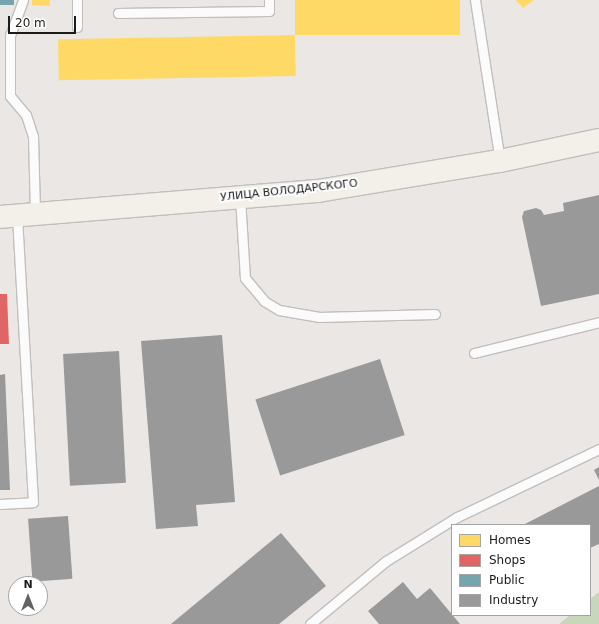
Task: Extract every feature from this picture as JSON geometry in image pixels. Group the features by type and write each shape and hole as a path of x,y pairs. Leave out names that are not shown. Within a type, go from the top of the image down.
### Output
{"main road":[{"name":"УЛИЦА ВОЛОДАРСКОГО","path":"18,216 318,191 500,161 599,140"}],"lane":[{"path":"0,504 32,502 18,216 33,136 26,115 10,96 10,35 23,0"},
{"path":"77,0 77,27"},
{"path":"118,13 269,12 269,0"},
{"path":"475,0 500,161"},
{"path":"240,198 245,278 254,291 279,310 319,317 435,314"},
{"path":"474,353 599,322"},
{"path":"310,624 386,561 457,517 599,449"}],"green space":[{"path":"599,592 599,624 559,624 569,616 591,616 591,598"}],"building: Homes":[{"path":"32,0 50,0 50,6 32,5"},
{"path":"295,0 460,0 460,35 295,35"},
{"path":"516,0 534,0 523,8"},
{"path":"295,35 296,76 59,80 58,39"}],"building: Shops":[{"path":"0,294 7,294 9,344 0,344"}],"building: Public":[{"path":"0,0 14,0 14,5 0,5"}],"building: Industry":[{"path":"599,195 599,294 541,306 522,217 524,211 536,208 541,210 544,215 564,211 563,203"},
{"path":"222,335 235,502 196,505 198,526 156,529 141,341"},
{"path":"119,351 126,483 70,486 63,354"},
{"path":"380,359 405,435 280,476 255,399"},
{"path":"5,374 10,490 0,490 0,375"},
{"path":"599,467 599,480 594,470"},
{"path":"599,486 599,544 591,548 591,524 525,524"},
{"path":"68,516 72,579 48,581 48,576 32,576 28,519"},
{"path":"281,533 326,586 279,624 171,624"},
{"path":"403,582 417,599 430,588 451,613 451,616 453,616 460,624 379,624 368,611"}]}
